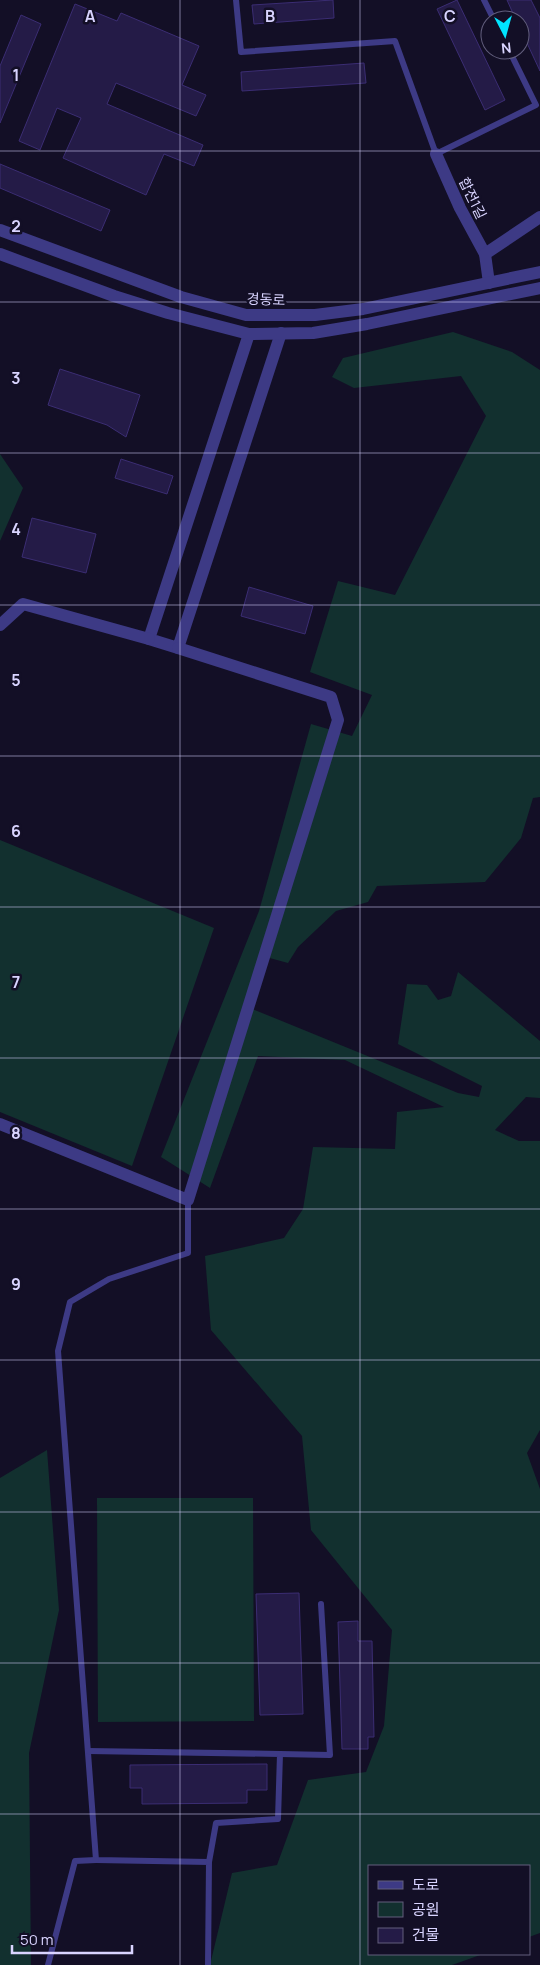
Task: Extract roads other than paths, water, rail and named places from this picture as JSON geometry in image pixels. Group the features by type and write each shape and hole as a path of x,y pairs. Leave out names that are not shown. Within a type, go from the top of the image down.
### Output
{"street":[{"name":"합전1길","path":"436,154 460,208 485,254 489,283"},
{"path":"485,254 540,217"},
{"name":"경동로","path":"0,230 181,297 246,315 325,314 540,272"},
{"path":"0,254 114,296 168,313 248,334 313,333 367,324 540,288"},
{"path":"178,648 281,333"},
{"path":"149,639 248,334"},
{"path":"0,625 23,604 149,639 331,697 338,720 188,1200 0,1124"}],"lane":[{"path":"236,0 241,52 394,40 436,154 536,105 514,60"},
{"path":"96,1860 58,1351 70,1302 109,1278 188,1253 188,1200"},
{"path":"88,1751 330,1756 321,1604"},
{"path":"208,1965 209,1862 216,1823 278,1819 280,1754"},
{"path":"48,1965 75,1861 209,1862"}]}
